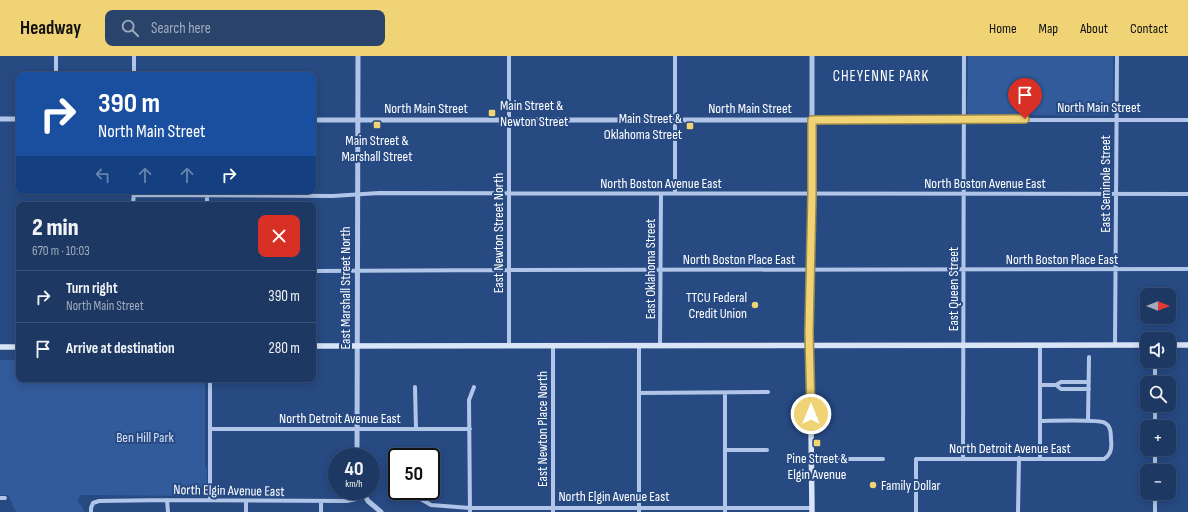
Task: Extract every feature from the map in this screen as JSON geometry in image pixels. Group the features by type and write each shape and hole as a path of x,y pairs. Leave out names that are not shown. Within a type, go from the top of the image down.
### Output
{"main road":[{"path":"810,344 812,510"},
{"path":"316,346 660,346 810,344 1140,345"},
{"path":"1176,345 1188,345"},
{"path":"0,347 16,347"}],"street":[{"path":"56,56 56,72"},
{"path":"134,56 134,72"},
{"name":"East Marshall Street North","path":"357,448 358,56"},
{"name":"East Newton Street North","path":"509,56 509,346"},
{"path":"675,56 675,193"},
{"path":"810,344 812,56"},
{"name":"East Queen Street","path":"963,459 964,56"},
{"name":"East Seminole Street","path":"1115,344 1117,56"},
{"path":"0,119 16,119"},
{"name":"North Main Street","path":"316,120 1188,120"},
{"name":"North Boston Avenue East","path":"170,194 333,196 379,193 1188,194"},
{"name":"East Oklahoma Street","path":"660,346 661,194"},
{"path":"207,195 207,202"},
{"name":"North Boston Place East","path":"316,271 1188,270"},
{"path":"1040,345 1040,459"},
{"name":"East Newton Place North","path":"553,346 553,510"},
{"path":"639,346 640,512"},
{"path":"1040,421 1088,421 1089,357"},
{"path":"210,382 210,500"},
{"path":"1040,385 1056,385 1061,382 1089,382"},
{"path":"1056,385 1061,389 1089,389"},
{"path":"416,387 416,429"},
{"path":"470,510 470,400 474,387"},
{"path":"639,393 768,392"},
{"path":"725,393 725,510"},
{"name":"North Detroit Avenue East","path":"916,512 916,459 1104,459 1109,454 1111,447 1109,426 1104,422 1088,421"},
{"name":"North Detroit Avenue East","path":"210,429 470,429"},
{"path":"725,450 767,450"},
{"path":"1018,512 1020,458"},
{"path":"811,459 883,459"},
{"path":"168,500 168,512"},
{"name":"North Elgin Avenue East","path":"91,512 93,503 99,501 352,500"},
{"path":"367,500 381,512"},
{"name":"North Elgin Avenue East","path":"422,500 431,505 470,510 553,510 640,507 725,510 812,510"},
{"path":"1155,500 1155,512"},
{"path":"246,501 246,512"},
{"path":"321,501 321,512"}],"green space":[{"path":"968,56 1113,56 1113,111 1109,113 1109,115 969,115 967,112"},
{"name":"Ben Hill Park","path":"0,360 16,360 16,382 205,382 205,468 207,468 206,494 202,496 81,495 78,499 79,505 82,505 84,512 16,512 8,495 0,495"}],"place":[{"name":"Main Street & Newton Street","path":"492,113"},
{"name":"Main Street & Marshall Street","path":"377,125"},
{"name":"Main Street & Oklahoma Street","path":"690,126"},
{"name":"TTCU Federal Credit Union","path":"755,305"},
{"name":"Pine Street & Elgin Avenue","path":"817,443"},
{"name":"Family Dollar","path":"873,485"}],"district":[{"name":"CHEYENNE PARK","path":"881,76"}],"route":[{"path":"811,414 809,333 812,120 1025,119"}]}
